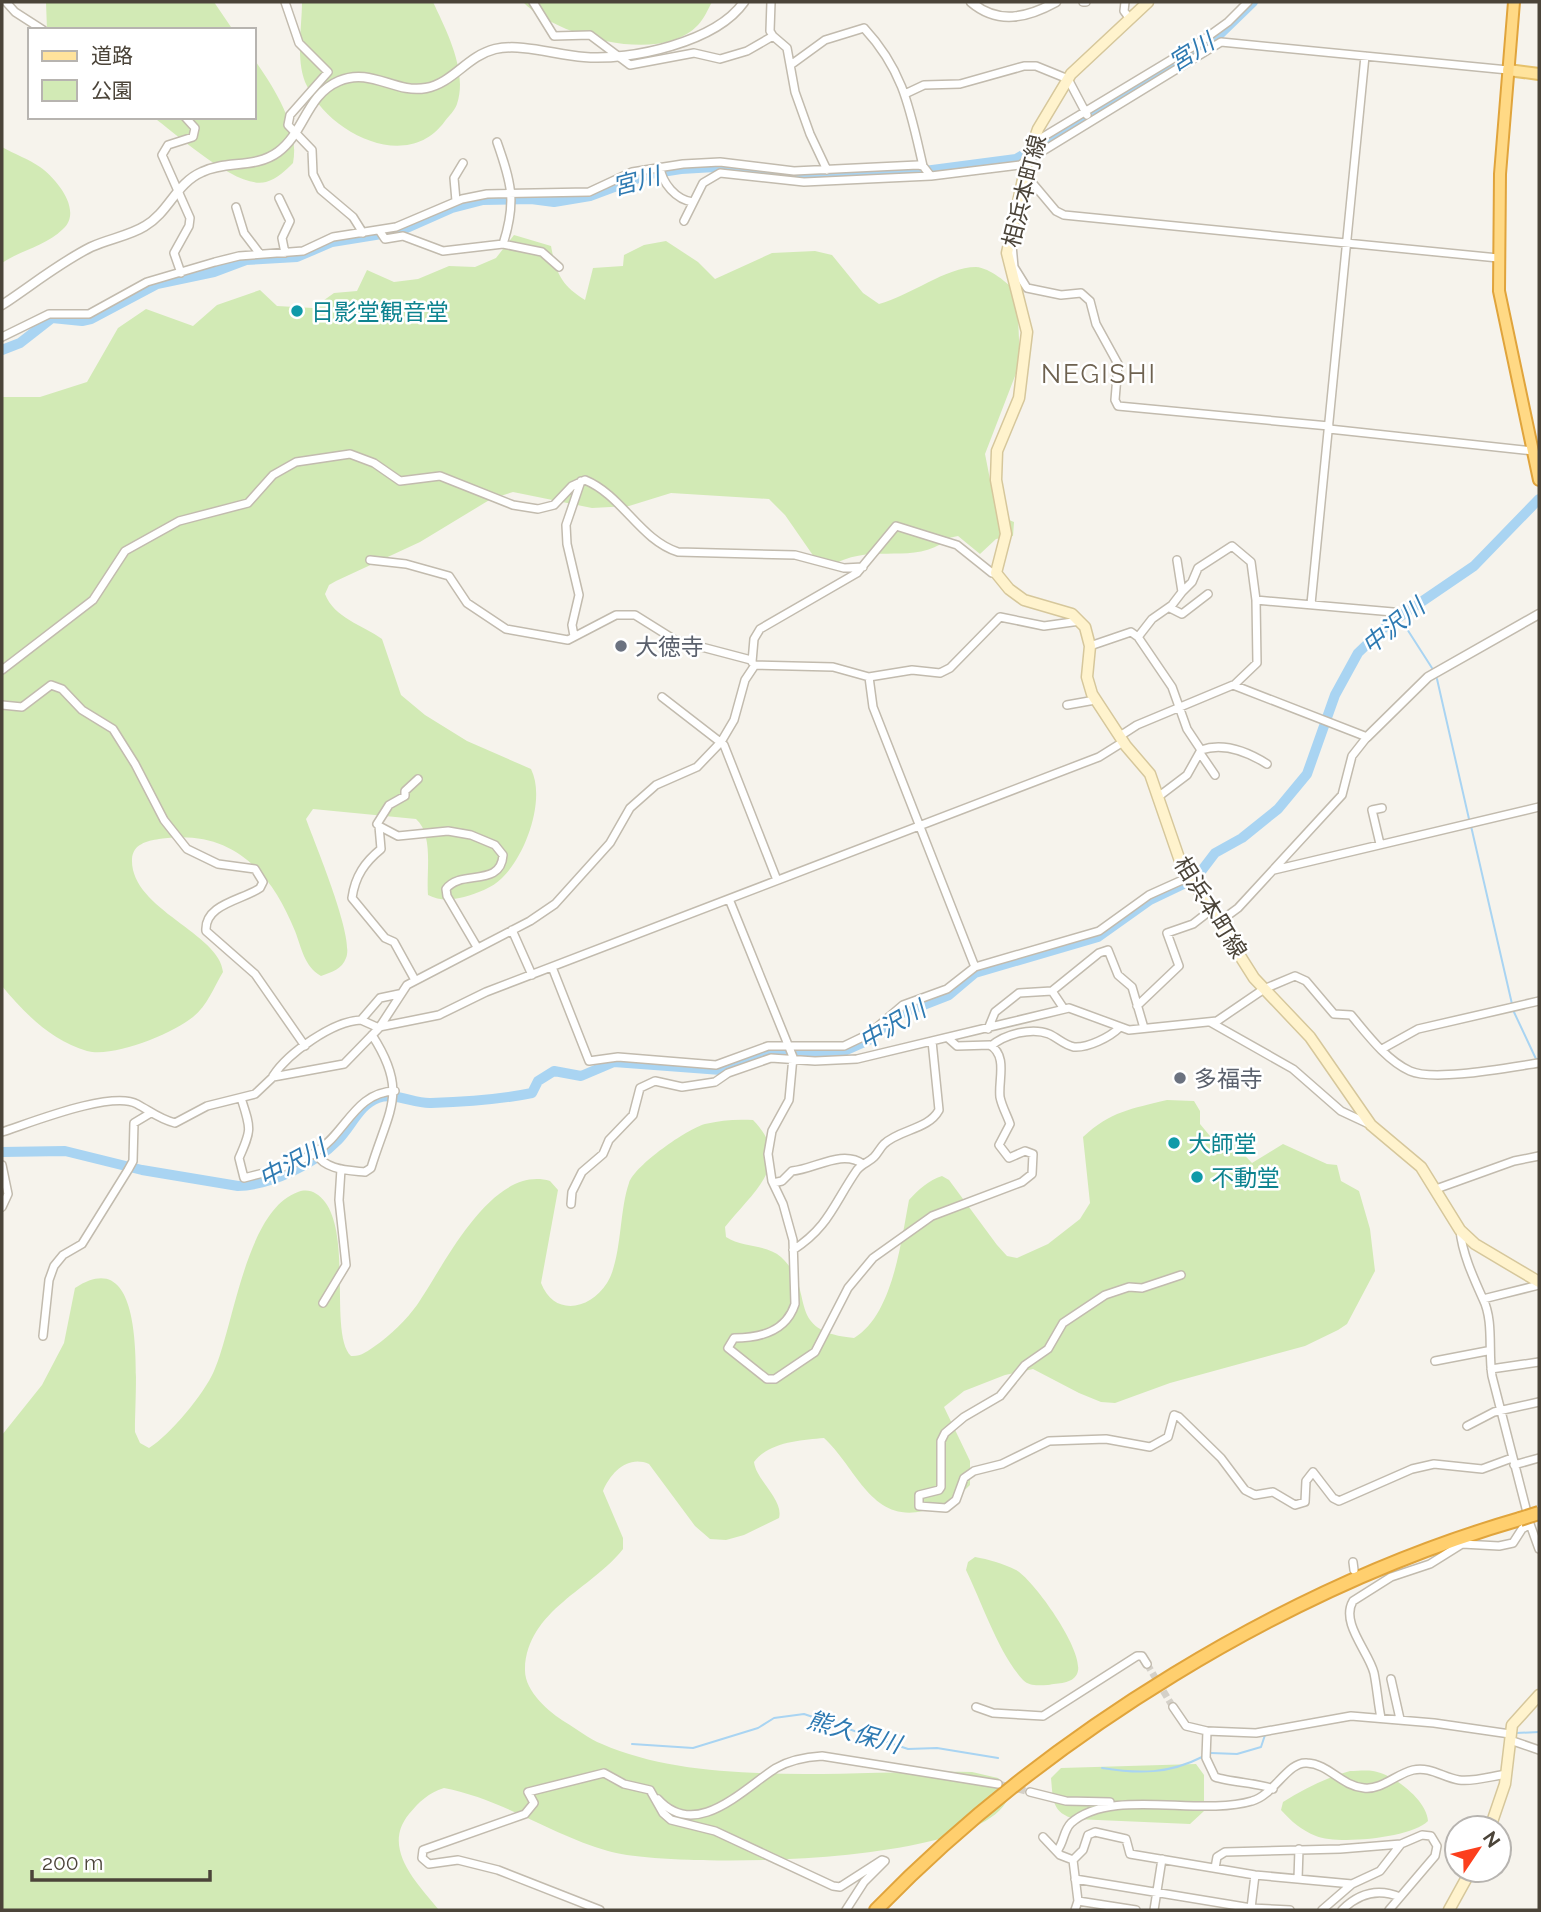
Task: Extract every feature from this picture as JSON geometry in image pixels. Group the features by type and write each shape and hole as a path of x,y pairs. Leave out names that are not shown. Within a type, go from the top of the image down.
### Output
{"highway":[{"path":"1514,2 1498,258 1499,291 1539,480"},
{"path":"876,1910 1018,1784 1099,1724 1195,1663 1328,1592 1448,1542 1525,1522 1539,1513"}],"main road":[{"name":"相浜本町線","path":"996,573 1006,534 996,480 997,451 1019,398 1027,332 1008,265 1008,243 1024,173 1041,122 1068,79 1083,60 1148,2"},
{"path":"1508,70 1539,74"},
{"path":"996,573 1009,589 1024,600 1068,612 1080,621"},
{"name":"相浜本町線","path":"1080,621 1087,631 1090,646 1087,677 1095,700 1150,774 1175,849 1191,880 1264,989 1310,1037 1371,1125 1420,1167 1460,1230 1475,1244 1539,1283"},
{"path":"1496,1814 1507,1774 1510,1737 1515,1718 1539,1695"},
{"path":"1449,1910 1463,1884"}],"street":[{"path":"6,2 15,12 40,28"},
{"path":"285,2 299,43 328,72 290,116 288,125 312,150 313,174 321,190 353,217 363,233"},
{"path":"534,2 554,36 590,35 630,65 694,52 720,59 747,51 773,36"},
{"path":"2,305 87,249 146,226 160,215 179,189 208,169 269,158 283,148 317,96 346,78 369,77 410,89 426,88 445,80 475,56 502,48 582,57 618,56 706,34 729,20 744,2"},
{"path":"771,2 770,30 786,48 792,64 795,92 810,134 832,174"},
{"path":"971,2 987,13 1009,18 1038,11 1056,2"},
{"path":"1125,2 1124,11 1130,19"},
{"path":"720,168 778,182 832,174 1012,167 1030,152 1199,43 1228,22 1248,2"},
{"path":"792,64 825,40 864,27 891,61 907,93 926,170"},
{"path":"1030,152 1088,116 1221,42 1508,70"},
{"path":"1311,604 1365,56"},
{"path":"907,93 925,85 960,84 1024,66 1036,66 1068,79 1088,116"},
{"path":"181,273 174,253 189,226 190,218 162,155 168,145 193,137 195,128 188,119"},
{"path":"497,142 511,181 503,244"},
{"path":"456,201 454,178 463,163"},
{"path":"381,233 456,201 487,194 511,197 589,192 632,172 720,168 832,174"},
{"path":"684,220 709,178 720,168"},
{"path":"660,170 680,198 693,202"},
{"path":"1024,173 1052,207 1063,215 1498,258"},
{"path":"279,198 290,221 282,238 285,253"},
{"path":"236,207 244,233 260,254"},
{"path":"2,337 49,314 89,314 147,282 228,258 303,251 333,237 363,233 403,236 443,251 503,244 542,252 559,267"},
{"path":"1008,243 1012,245 1014,267 1027,288 1061,295 1081,293 1089,298 1096,324 1118,364 1115,400 1118,406 1533,451"},
{"path":"2,670 93,600 125,551 179,521 248,503 273,475 296,462 326,455 361,456 400,481 440,476 526,508 554,506 572,486 581,481"},
{"path":"581,481 604,490 665,547 678,552 795,555 844,568 863,568"},
{"path":"575,636 572,625 579,595 567,544 566,525 581,481"},
{"path":"273,1077 344,1064 379,1028 399,994 415,981 541,914 562,898 610,843 625,815 647,792 697,767 721,742 734,720 745,680 753,663 754,639 766,624 852,577 863,568 891,529 900,526 931,539 957,545 996,573"},
{"path":"361,1020 379,1028 439,1015 470,999 1099,757 1122,739 1181,707 1234,685 1257,663 1256,600 1251,562 1233,546 1198,569 1192,582 1170,608 1152,619 1138,637"},
{"path":"370,560 406,564 449,576 467,603 500,627 563,640 616,615 628,613 676,640 753,663 833,667 869,677 906,670 946,671 1000,617 1044,626 1080,621"},
{"path":"1177,561 1182,592"},
{"path":"1170,608 1182,614 1208,594"},
{"path":"1256,600 1393,612"},
{"path":"1219,922 1238,908 1342,795 1352,756 1367,737 1428,677 1539,614"},
{"path":"1090,646 1128,631 1138,637 1172,687 1181,707 1186,729 1215,775"},
{"path":"869,677 873,707 975,967"},
{"path":"2,705 22,707 33,702 51,685 62,689 82,709 113,729 164,820 187,849 218,864 249,867 260,875 263,883 260,888 222,907 207,921 206,931 255,974 305,1046"},
{"path":"1234,685 1367,737"},
{"path":"662,697 721,742 777,880"},
{"path":"1067,705 1095,700"},
{"path":"1158,797 1187,775 1200,752 1222,747 1242,750 1267,764"},
{"path":"415,981 394,942 385,938 352,898 353,888 366,861 381,849 377,824 389,804 405,796 405,791 418,779"},
{"path":"1273,870 1539,807"},
{"path":"1380,844 1372,810 1382,808"},
{"path":"379,826 398,836 462,832 488,841 499,850 503,858 494,873 453,882 446,889 447,896 477,947"},
{"path":"571,1204 572,1192 582,1172 603,1154 609,1140 633,1115 640,1088 655,1081 682,1087 715,1082 727,1073 791,1051 852,1043 869,1034 903,1004 947,989 975,967 1099,931 1149,895 1191,880"},
{"path":"729,899 791,1051 789,1100 774,1128 769,1146 773,1183 783,1204 793,1250 792,1279 796,1295 791,1313 774,1331 754,1338 734,1338 728,1345 730,1353 771,1380 815,1352 845,1294 873,1258 934,1215 1031,1177 1033,1154 1025,1151 1009,1157 999,1145 1010,1124 1000,1097 999,1077 1002,1064 991,1046"},
{"path":"1137,1006 1179,966 1167,933 1193,924 1212,910"},
{"path":"512,930 532,975"},
{"path":"988,1029 995,1012 1019,993 1052,991 1098,953 1108,950 1118,975 1132,988 1144,1028"},
{"path":"552,967 586,1058 592,1063 618,1058 716,1065 768,1046 791,1051 815,1061 851,1060 1064,1009 1077,1010 1119,1028 1210,1022 1217,1021 1264,989 1295,975 1306,981 1334,1014 1351,1014 1382,1049 1409,1071 1429,1074 1539,1063"},
{"path":"1052,991 1064,1009"},
{"path":"2,1132 96,1102 136,1104 149,1114 175,1123 207,1107 255,1094 282,1064 305,1046 332,1028 361,1020 380,998 399,994"},
{"path":"1382,1049 1418,1029 1539,1001"},
{"path":"1210,1022 1293,1069 1341,1111 1371,1125"},
{"path":"948,1038 957,1046 991,1046 1014,1034 1040,1032 1079,1047 1107,1037 1119,1028"},
{"path":"317,1156 341,1169 365,1172 371,1168 393,1096 391,1067 372,1035"},
{"path":"793,1250 818,1232 863,1164 873,1159 887,1141 931,1121 939,1110 932,1041"},
{"path":"241,1098 248,1120 250,1140 239,1158 244,1178 317,1156 366,1098 376,1093 393,1096"},
{"path":"43,1336 52,1270 63,1255 82,1244 130,1167 134,1124 149,1114"},
{"path":"1436,1189 1514,1161 1539,1156"},
{"path":"773,1183 782,1181 792,1171 810,1169 832,1160 853,1159 863,1164"},
{"path":"2,1166 8,1194 2,1207"},
{"path":"323,1303 345,1270 339,1200 341,1169"},
{"path":"1460,1230 1483,1298 1490,1337 1487,1351 1525,1522 1538,1544"},
{"path":"1181,1275 1142,1289 1129,1287 1105,1295 1063,1324 1048,1349 1025,1365 1000,1396 964,1417 945,1433 941,1441 941,1487 939,1490 919,1495 919,1506 946,1508 957,1500 964,1478 974,1471 1002,1464 1049,1441 1106,1439 1150,1447 1168,1437 1174,1415 1215,1451 1245,1490 1255,1494 1273,1492 1295,1505 1305,1502 1306,1481 1312,1472 1333,1499 1339,1501 1412,1469 1434,1464 1482,1469 1539,1458"},
{"path":"1483,1298 1539,1283"},
{"path":"1435,1361 1487,1351"},
{"path":"1491,1369 1539,1362"},
{"path":"1467,1426 1500,1410 1539,1402"},
{"path":"1381,1718 1368,1654 1354,1631 1350,1613 1353,1601 1360,1592 1441,1559 1462,1544 1499,1546 1513,1543 1525,1522"},
{"path":"976,1707 993,1713 1043,1716 1137,1656 1142,1656 1147,1664"},
{"path":"1391,1679 1399,1719"},
{"path":"1173,1707 1186,1726 1208,1731 1256,1733 1317,1724 1342,1716 1399,1719 1510,1737 1539,1750"},
{"path":"1208,1731 1206,1758 1215,1777 1244,1785 1266,1785 1273,1790"},
{"path":"600,1910 498,1870 458,1860 429,1864 422,1858 423,1850 525,1814 534,1803 528,1792 579,1782 598,1774 610,1774 624,1784 644,1787 677,1812 709,1813 722,1807 777,1767 807,1757 822,1756 999,1784"},
{"path":"1030,1792 1058,1800 1097,1799 1118,1804 1188,1807 1246,1803 1273,1790 1291,1768 1301,1763 1321,1767 1346,1784 1367,1789 1415,1770 1435,1772 1463,1780 1507,1774"},
{"path":"654,1793 663,1813 671,1819 715,1830 833,1886 840,1887 882,1860 885,1861 864,1882 846,1910"},
{"path":"1057,1850 1066,1828 1073,1821 1095,1808 1118,1804"},
{"path":"1073,1860 1083,1850 1088,1835 1096,1832 1126,1839 1130,1854 1255,1875 1352,1884"},
{"path":"1215,1868 1217,1857 1224,1852 1340,1849 1401,1844 1427,1835 1437,1846 1435,1856 1389,1910"},
{"path":"1043,1837 1073,1860"},
{"path":"1322,1910 1352,1884 1380,1871 1401,1844"},
{"path":"1298,1879 1299,1849"},
{"path":"1154,1910 1162,1859"},
{"path":"1073,1860 1077,1901 1075,1910"},
{"path":"1251,1908 1255,1875"},
{"path":"1075,1879 1251,1908 1290,1910"},
{"path":"1342,1910 1367,1893 1383,1892 1400,1897"},
{"path":"1077,1901 1136,1910"}],"green space":[{"path":"46,2 214,2 232,28 47,28"},
{"path":"302,2 433,2 458,65 460,91 453,111 429,136 411,144 391,145 371,141 351,132 333,119 318,103 303,77 300,56"},
{"path":"523,2 712,2 700,23 681,37 659,43 635,45 609,42 559,26"},
{"path":"256,62 284,108 293,136 293,163 278,177 266,182 254,182 239,178 156,119 256,119"},
{"path":"2,147 47,172 60,187 70,213 68,222 56,235 2,263"},
{"path":"514,235 551,246 561,278 585,300 593,268 623,266 624,255 644,245 666,241 698,262 715,279 772,253 815,251 832,255 863,293 879,304 964,268 976,267 993,273 1017,293 1020,363 985,454 997,515 1014,522 1013,536 996,539 980,554 958,536 944,539 941,544 928,550 858,556 829,567 819,564 785,515 769,499 671,493 629,506 592,508 513,492 491,499 420,542 336,581 329,585 325,594 329,602 342,615 382,639 401,695 425,715 467,741 531,769 535,781 535,811 519,855 502,878 489,887 459,898 437,898 428,895 427,844 422,826 416,819 313,809 306,819 340,912 347,947 342,965 321,976 307,962 285,909 273,889 260,872 244,858 227,847 207,840 184,837 145,842 133,854 135,877 159,906 207,945 218,958 223,972 198,1013 157,1037 126,1048 98,1052 87,1051 62,1040 29,1016 2,986 2,397 40,397 87,382 118,328 146,309 193,326 217,305 260,290 277,306 313,308 334,293 357,291 367,270 394,282 418,279 449,266 475,267 496,258"},
{"path":"1167,1100 1194,1101 1200,1111 1200,1124 1210,1136 1231,1141 1252,1163 1283,1144 1327,1164 1337,1165 1341,1181 1359,1191 1370,1229 1375,1271 1347,1324 1305,1346 1170,1383 1115,1403 1101,1402 1079,1393 1033,1369 1005,1375 964,1391 944,1407 970,1461 970,1485 949,1501 923,1511 890,1509 866,1490 824,1438 805,1440 777,1446 760,1455 754,1462 759,1476 774,1497 779,1518 744,1535 726,1540 710,1539 695,1526 649,1464 627,1464 616,1472 603,1491 623,1538 623,1549 549,1616 537,1631 529,1649 525,1669 533,1693 559,1718 602,1744 643,1758 687,1767 734,1772 972,1772 998,1778 1010,1790 993,1816 953,1835 895,1848 828,1856 694,1860 642,1857 608,1851 486,1800 444,1788 429,1795 409,1814 401,1827 399,1840 405,1865 439,1910 2,1910 2,1435 42,1385 64,1343 75,1288 99,1278 116,1284 127,1302 136,1357 135,1432 140,1443 149,1448 176,1424 209,1380 221,1351 254,1245 266,1221 280,1203 298,1192 310,1191 319,1196 333,1218 339,1261 341,1328 351,1356 358,1356 381,1342 408,1316 455,1244 489,1202 508,1188 528,1180 550,1181 558,1190 541,1283 554,1301 563,1305 582,1304 591,1299 600,1292 612,1273 629,1183 641,1167 662,1149 697,1127 723,1121 753,1120 765,1135 770,1150 770,1163 757,1189 725,1227 726,1237 768,1250 781,1257 792,1270 804,1308 817,1327 832,1334 854,1338 867,1327 886,1295 898,1256 909,1200 924,1186 942,1176 949,1180 997,1245 1007,1256 1017,1258 1048,1244 1080,1219 1090,1203 1083,1137 1112,1116"},
{"path":"975,1557 1016,1570 1035,1588 1057,1618 1074,1651 1078,1664 1077,1674 1072,1680 1032,1685 1023,1680 1014,1669 966,1570 968,1562"},
{"path":"1196,1764 1204,1775 1204,1811 1190,1824 1075,1819 1062,1813 1053,1799 1051,1778 1061,1768"},
{"path":"1350,1771 1373,1771 1390,1777 1408,1789 1422,1805 1428,1821 1419,1827 1391,1836 1357,1840 1326,1839 1297,1825 1281,1810 1283,1802 1299,1792"}],"waterway":[{"name":"宮川","path":"2,350 20,343 52,318 82,321 91,319 157,284 214,272 246,260 297,257 332,242 400,231 452,208 483,200 531,199 554,202 590,196 649,174 681,169 715,167 802,177 917,172 1016,159 1219,35 1253,2"},
{"name":"中沢川","path":"2,1152 65,1151 142,1170 238,1186 251,1185 291,1172 317,1157 338,1140 366,1105 378,1098 398,1097 425,1103 507,1097 532,1093 538,1081 554,1071 581,1076 614,1062 721,1070 769,1051 814,1055 842,1052 869,1040 898,1015 949,995 975,973 1098,937 1150,900 1196,878 1215,853 1242,838 1278,809 1307,774 1335,695 1358,653 1386,626 1474,566 1539,499"},
{"path":"1407,629 1432,668"},
{"path":"1437,679 1469,819"},
{"path":"1471,826 1512,1004"},
{"path":"1513,1010 1536,1059"},
{"name":"熊久保川","path":"632,1744 693,1748 758,1728 774,1718 804,1714 908,1749 937,1748 998,1758"},
{"name":"熊久保川","path":"1516,1733 1539,1732"},
{"name":"熊久保川","path":"1211,1753 1237,1754 1261,1747 1265,1735"},
{"name":"熊久保川","path":"1102,1768 1129,1771 1166,1770 1202,1757"}],"tunnel":[{"path":"1147,1664 1173,1707"},
{"path":"998,1784 1030,1792"}],"place":[{"name":"日影堂観音堂","path":"297,311"},
{"name":"大徳寺","path":"621,646"},
{"name":"多福寺","path":"1180,1078"},
{"name":"大師堂","path":"1174,1143"},
{"name":"不動堂","path":"1197,1177"}],"district":[{"name":"NEGISHI","path":"1099,374"}]}
